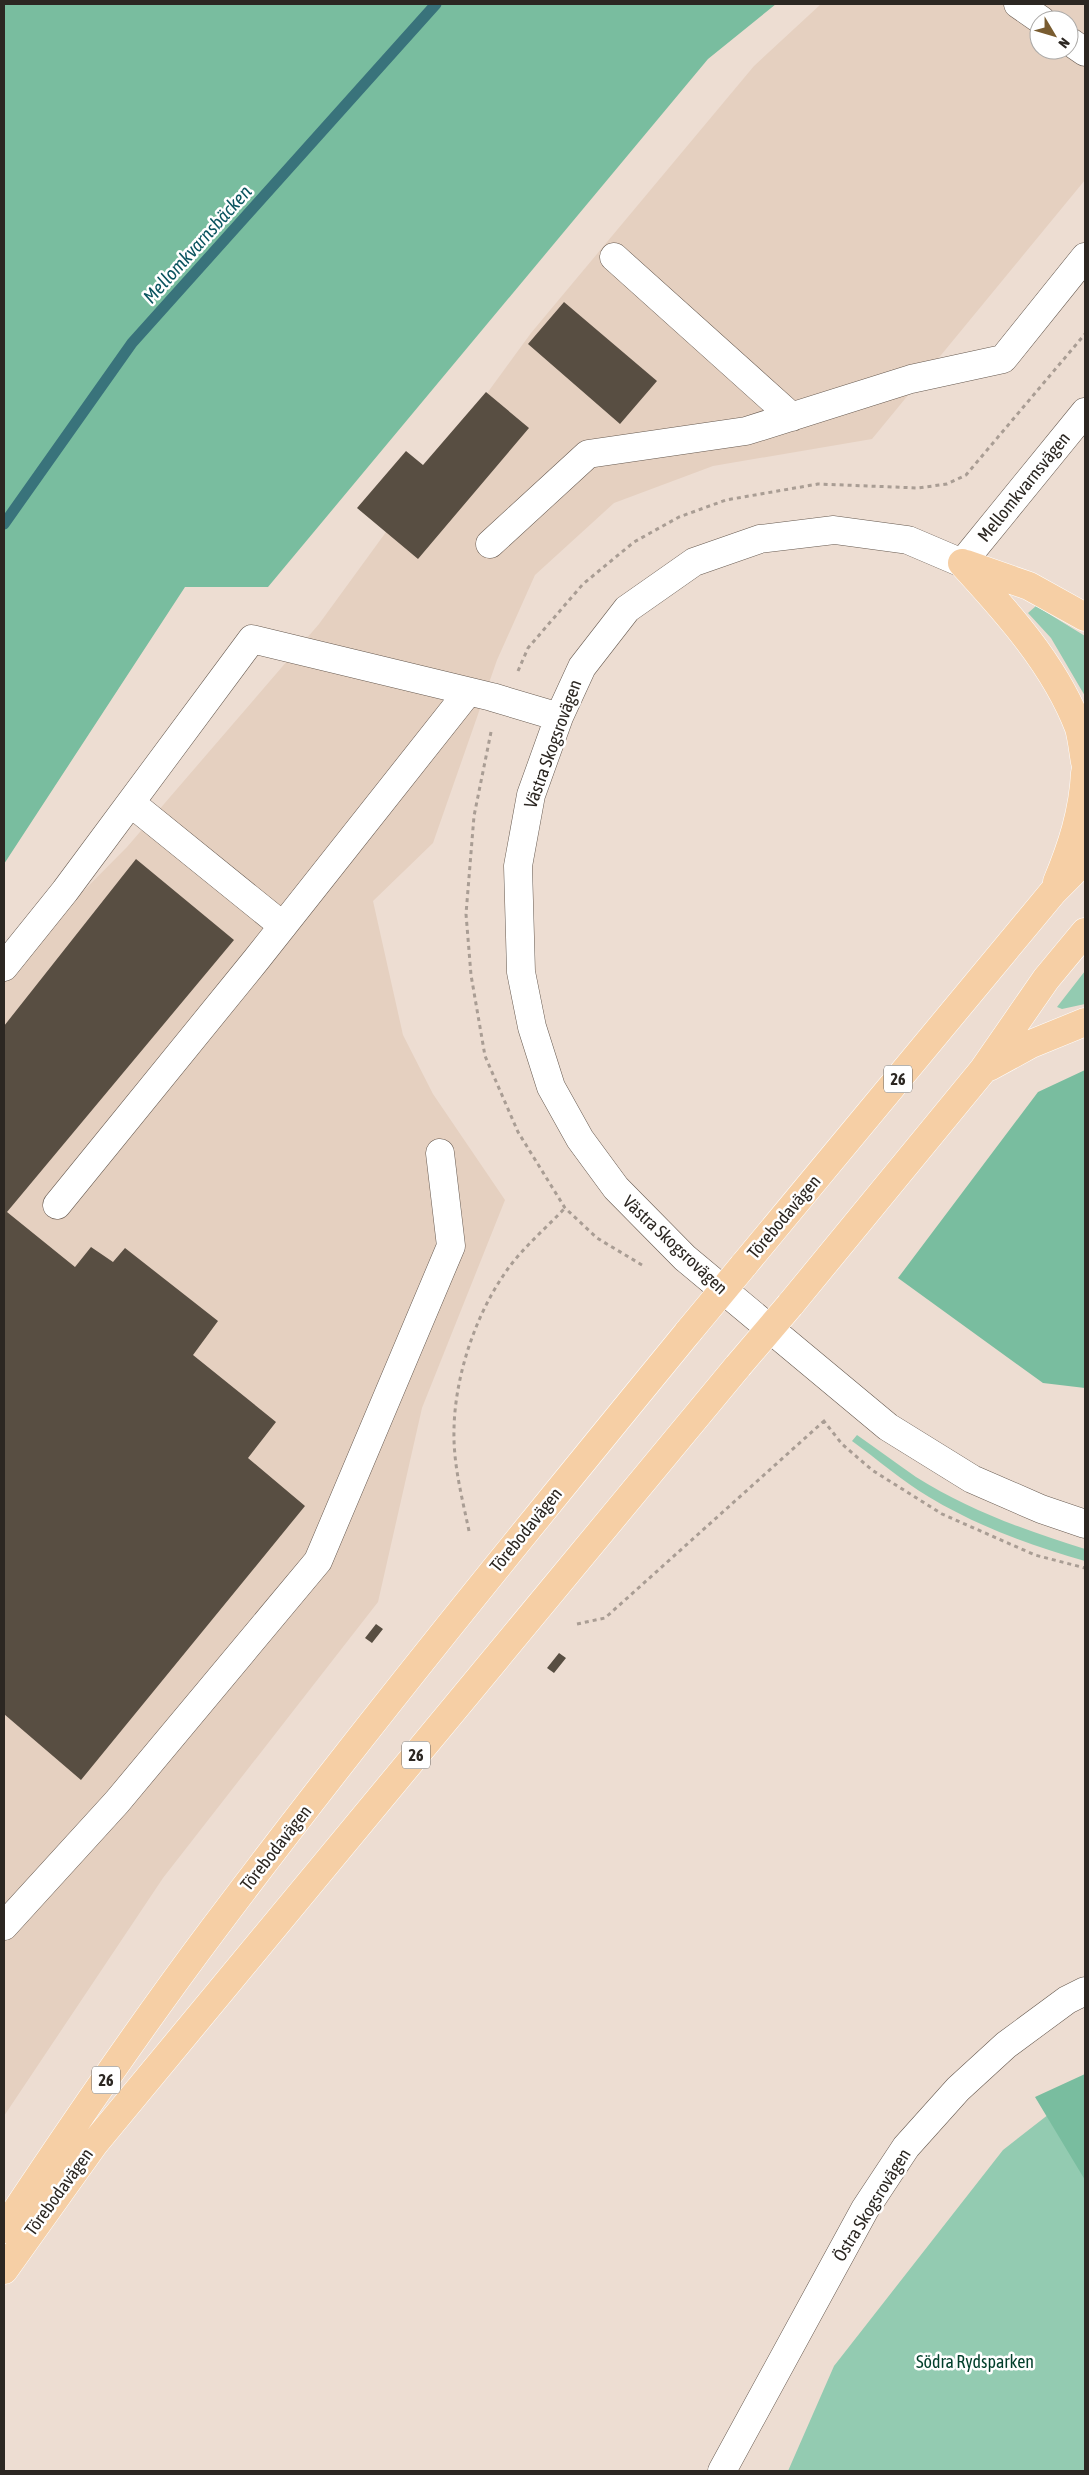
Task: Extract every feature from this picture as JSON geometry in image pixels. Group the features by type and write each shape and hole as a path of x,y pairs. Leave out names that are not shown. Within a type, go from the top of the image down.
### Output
{"highway":[{"path":"962,563 1029,586 1085,617"},
{"path":"962,563 1007,613 1043,661 1079,729 1085,762"},
{"path":"1053,892 1072,844 1083,801 1085,773"},
{"name":"Törebodavägen","path":"4,2229 65,2137 211,1932 455,1617 688,1331 1053,892 1085,860"},
{"name":"Törebodavägen","path":"4,2270 94,2144 983,1070 1046,979 1085,932"},
{"path":"983,1070 1031,1044 1085,1022"}],"street":[{"path":"1018,4 1029,12"},
{"path":"614,257 792,416"},
{"path":"490,544 588,454 746,431 911,380 1003,359 1085,257"},
{"name":"Mellomkvarnsvägen","path":"962,563 1085,412"},
{"name":"Västra Skogsrovägen","path":"962,563 908,540 834,530 760,539 694,562 627,609 582,667 559,717 531,795 518,866 521,972 532,1028 552,1087 580,1138 616,1188 664,1238 888,1427 972,1479 1041,1509 1085,1524"},
{"path":"4,967 65,891 252,639 505,700 559,717"},
{"path":"57,1205 283,926 468,692"},
{"path":"131,803 283,926"},
{"path":"4,1926 117,1802 318,1561 451,1246 440,1153"},
{"name":"Östra Skogsrovägen","path":"722,2471 865,2209 906,2147 958,2089 1006,2045 1067,2000 1085,1991"}],"path":[{"path":"646,1268 597,1238 565,1208 518,1132 485,1056 471,975 466,914 474,816 488,739 528,648 583,584 634,542 679,517 726,500 818,484 918,488 947,484 966,475 1085,334"},
{"path":"469,1530 457,1476 454,1429 460,1378 477,1323 510,1266 565,1208"},
{"path":"819,1416 842,1444 872,1470 942,1514 1035,1556 1085,1568"},
{"path":"578,1624 605,1618 824,1422"}],"shaded area":[{"path":"821,4 1085,4 1085,180 872,439 713,466 614,503 535,575 497,660 433,843 373,901 403,1035 433,1094 505,1200 422,1408 378,1602 163,1878 4,2116 4,971 127,847 319,624 531,333 754,66"}],"green space":[{"path":"4,4 776,4 708,59 268,587 185,587 4,864"},
{"path":"1036,606 1085,636 1085,696 1051,638 1028,613"},
{"path":"1085,971 1085,1004 1062,1009 1057,1007"},
{"path":"1085,1070 1085,1388 1043,1383 898,1278 1038,1092"},
{"path":"857,1435 916,1477 956,1500 998,1519 1085,1549 1085,1561 1005,1534 947,1507 909,1484 852,1441"},
{"path":"1085,2074 1085,2180 1035,2097"},
{"name":"Södra Rydsparken","path":"1085,2086 1085,2471 788,2471 834,2366 1003,2150"}],"building":[{"path":"564,302 657,381 620,424 528,344"},
{"path":"486,392 529,428 418,559 357,508 406,451 423,465"},
{"path":"136,859 234,940 7,1212 75,1267 91,1247 113,1262 125,1248 218,1321 193,1355 276,1422 248,1458 305,1506 81,1780 4,1714 4,1026"},
{"path":"376,1624 383,1629 372,1643 365,1638"},
{"path":"559,1653 566,1658 554,1673 547,1668"}],"waterway":[{"name":"Mellomkvarnsbäcken","path":"4,524 132,343 436,4"}]}
